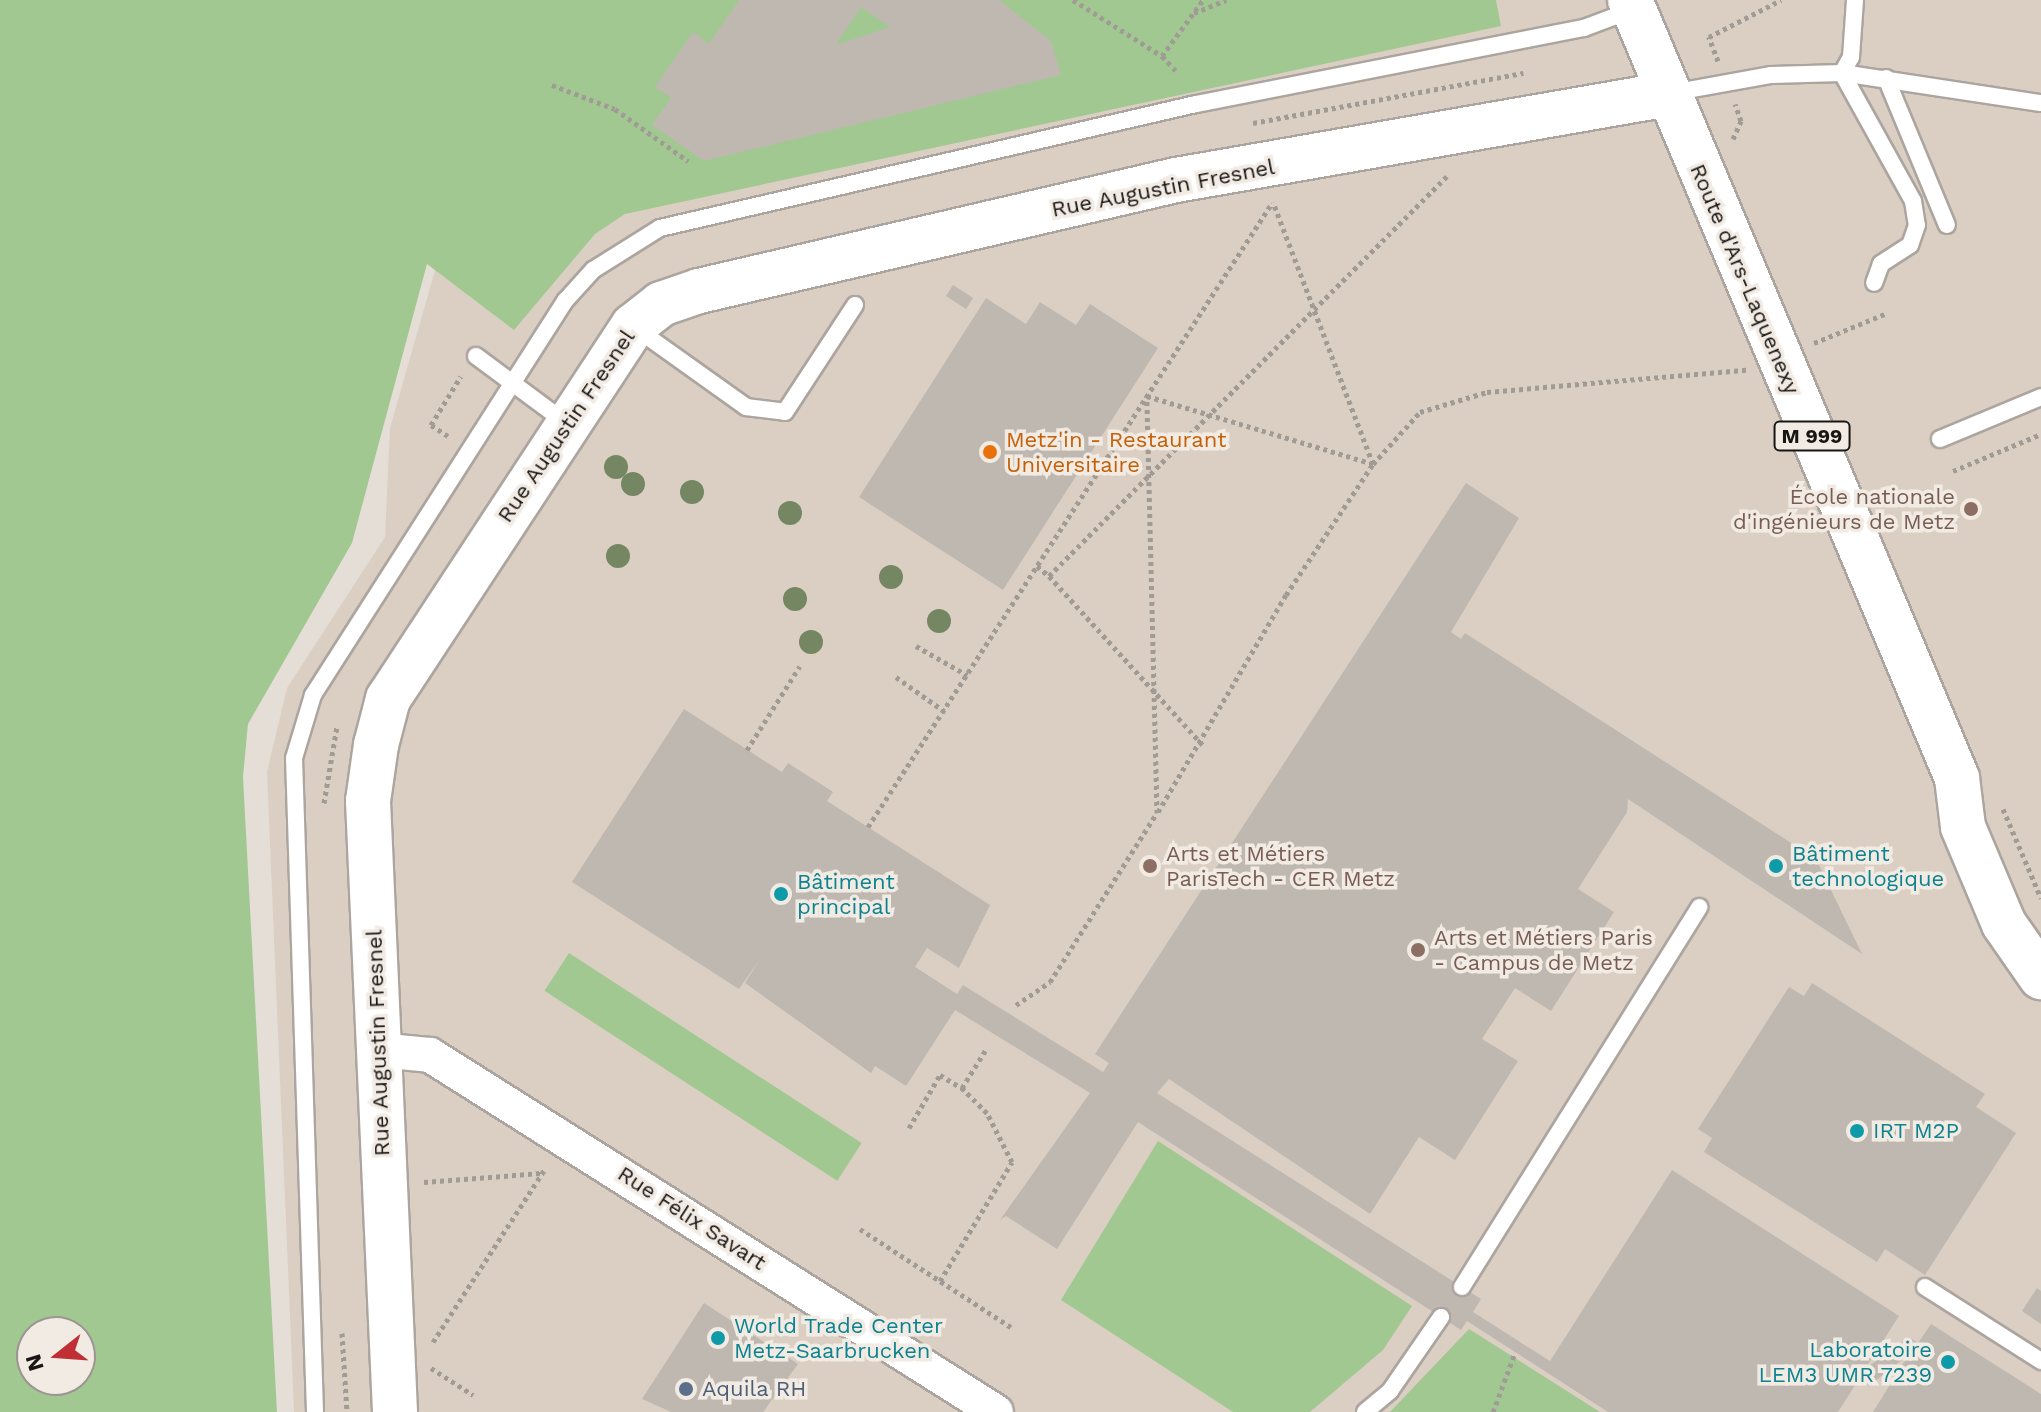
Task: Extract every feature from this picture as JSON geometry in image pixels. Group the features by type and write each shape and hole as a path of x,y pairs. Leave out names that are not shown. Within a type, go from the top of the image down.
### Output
{"street":[{"name":"Route d'Ars-Laquenexy","path":"1638,3 1668,94 1957,778 1989,816 2032,914 2039,973"},
{"name":"Rue Augustin Fresnel","path":"395,1412 406,1361 384,1186 368,801 388,699 565,422 633,326 661,304 699,291 1161,184 1668,94"},
{"name":"Rue Félix Savart","path":"379,1050 430,1055 996,1412"}],"lane":[{"path":"1842,73 1851,57 1855,0"},
{"path":"315,1412 294,758 313,695 510,384 593,270 660,228 1196,104 1584,28 1638,3"},
{"path":"1842,73 1913,201 1917,225 1910,245 1881,264 1874,283"},
{"path":"1668,94 1771,75 1842,73 2041,103"},
{"path":"1886,78 1947,225"},
{"path":"633,326 746,407 785,412 855,305"},
{"path":"476,356 565,422"},
{"path":"1940,439 2041,397"},
{"path":"1462,1287 1699,907"},
{"path":"1925,1287 2041,1361"},
{"path":"1365,1412 1390,1391 1441,1317"}],"path":[{"path":"1073,0 1162,56 1176,71"},
{"path":"1162,56 1203,0"},
{"path":"1193,14 1226,0"},
{"path":"552,85 615,109 688,161"},
{"path":"1049,576 1317,312 1447,176"},
{"path":"868,827 1273,201 1373,464"},
{"path":"1828,337 1887,313"},
{"path":"469,448 431,425 476,356"},
{"path":"1016,1005 1050,982 1203,745 1286,595 1373,464 1420,412 1448,399 1752,369"},
{"path":"1147,396 1373,464"},
{"path":"1147,396 1157,813"},
{"path":"1953,471 2041,434"},
{"path":"1037,566 1203,745"},
{"path":"916,646 967,675"},
{"path":"747,750 800,666"},
{"path":"896,677 944,711"},
{"path":"962,1088 985,1051"},
{"path":"909,1128 940,1075 962,1088 987,1113 1012,1162 940,1281"},
{"path":"406,1361 568,1140"},
{"path":"384,1186 542,1173"},
{"path":"860,1229 1011,1327"},
{"path":"1493,1412 1515,1353"},
{"path":"343,1364 406,1361 473,1395"}],"shaded area":[{"path":"512,0 2041,0 2041,1412 294,1412 267,772 287,688 385,537 390,428"}],"green space":[{"path":"0,0 1496,0 1501,26 625,214 595,234 514,330 427,264 352,543 248,724 243,777 277,1412 0,1412"},
{"path":"569,953 862,1143 837,1181 544,991"},
{"path":"1158,1141 1412,1306 1383,1350 1310,1412 1233,1412 1061,1300"},
{"path":"1469,1329 1600,1412 1390,1412"}],"building":[{"path":"739,0 999,0 1051,41 1061,75 704,161 652,125 671,98 655,87 693,32 709,44","holes":["861,7 890,27 839,44 837,43"]},
{"path":"953,285 973,298 966,309 946,296"},
{"name":"Metz'in - Restaurant Universitaire","path":"986,298 1026,324 1040,302 1076,325 1090,304 1158,348 1003,590 859,497"},
{"path":"1466,483 1519,518 1451,632 1461,639 1465,633 1816,859 1862,954 1628,799 1627,812 1578,889 1614,912 1551,1011 1515,988 1482,1039 1518,1061 1455,1160 1419,1137 1370,1214 1169,1079 1157,1093 1481,1299 1473,1312 1550,1361 1672,1170 1899,1316 1865,1369 1909,1337 1918,1343 1931,1324 2041,1394 2041,1412 1873,1412 1909,1354 1869,1386 1859,1379 1838,1412 1608,1412 1467,1321 1461,1330 1138,1122 1057,1249 1006,1216 1000,1220 1090,1093 955,1010 906,1086 875,1066 871,1073 745,983 760,959 739,989 572,882 684,709 782,772 788,763 833,792 827,801 990,905 959,968 927,948 915,967 957,994 963,985 1103,1072 1109,1063 1095,1054"},
{"name":"IRT M2P","path":"1812,983 1985,1094 1976,1107 2016,1133 1925,1275 1885,1249 1877,1262 1704,1152 1712,1138 1698,1129 1789,987 1804,996"},
{"path":"2037,1288 2041,1291 2041,1324 2022,1311"},
{"name":"World Trade Center Metz-Saarbrucken","path":"704,1303 798,1364 763,1412 671,1412 642,1399"}],"place":[{"name":"Metz'in - Restaurant Universitaire","path":"990,452"},
{"name":"École nationale d'ingénieurs de Metz","path":"1971,509"},
{"name":"Arts et Métiers ParisTech - CER Metz","path":"1150,866"},
{"name":"Bâtiment technologique","path":"1776,866"},
{"name":"Bâtiment principal","path":"781,894"},
{"name":"Arts et Métiers Paris - Campus de Metz","path":"1418,950"},
{"name":"IRT M2P","path":"1857,1131"},
{"name":"World Trade Center Metz-Saarbrucken","path":"718,1338"},
{"name":"Laboratoire LEM3 UMR 7239","path":"1948,1362"},
{"name":"Aquila RH","path":"686,1389"}]}
